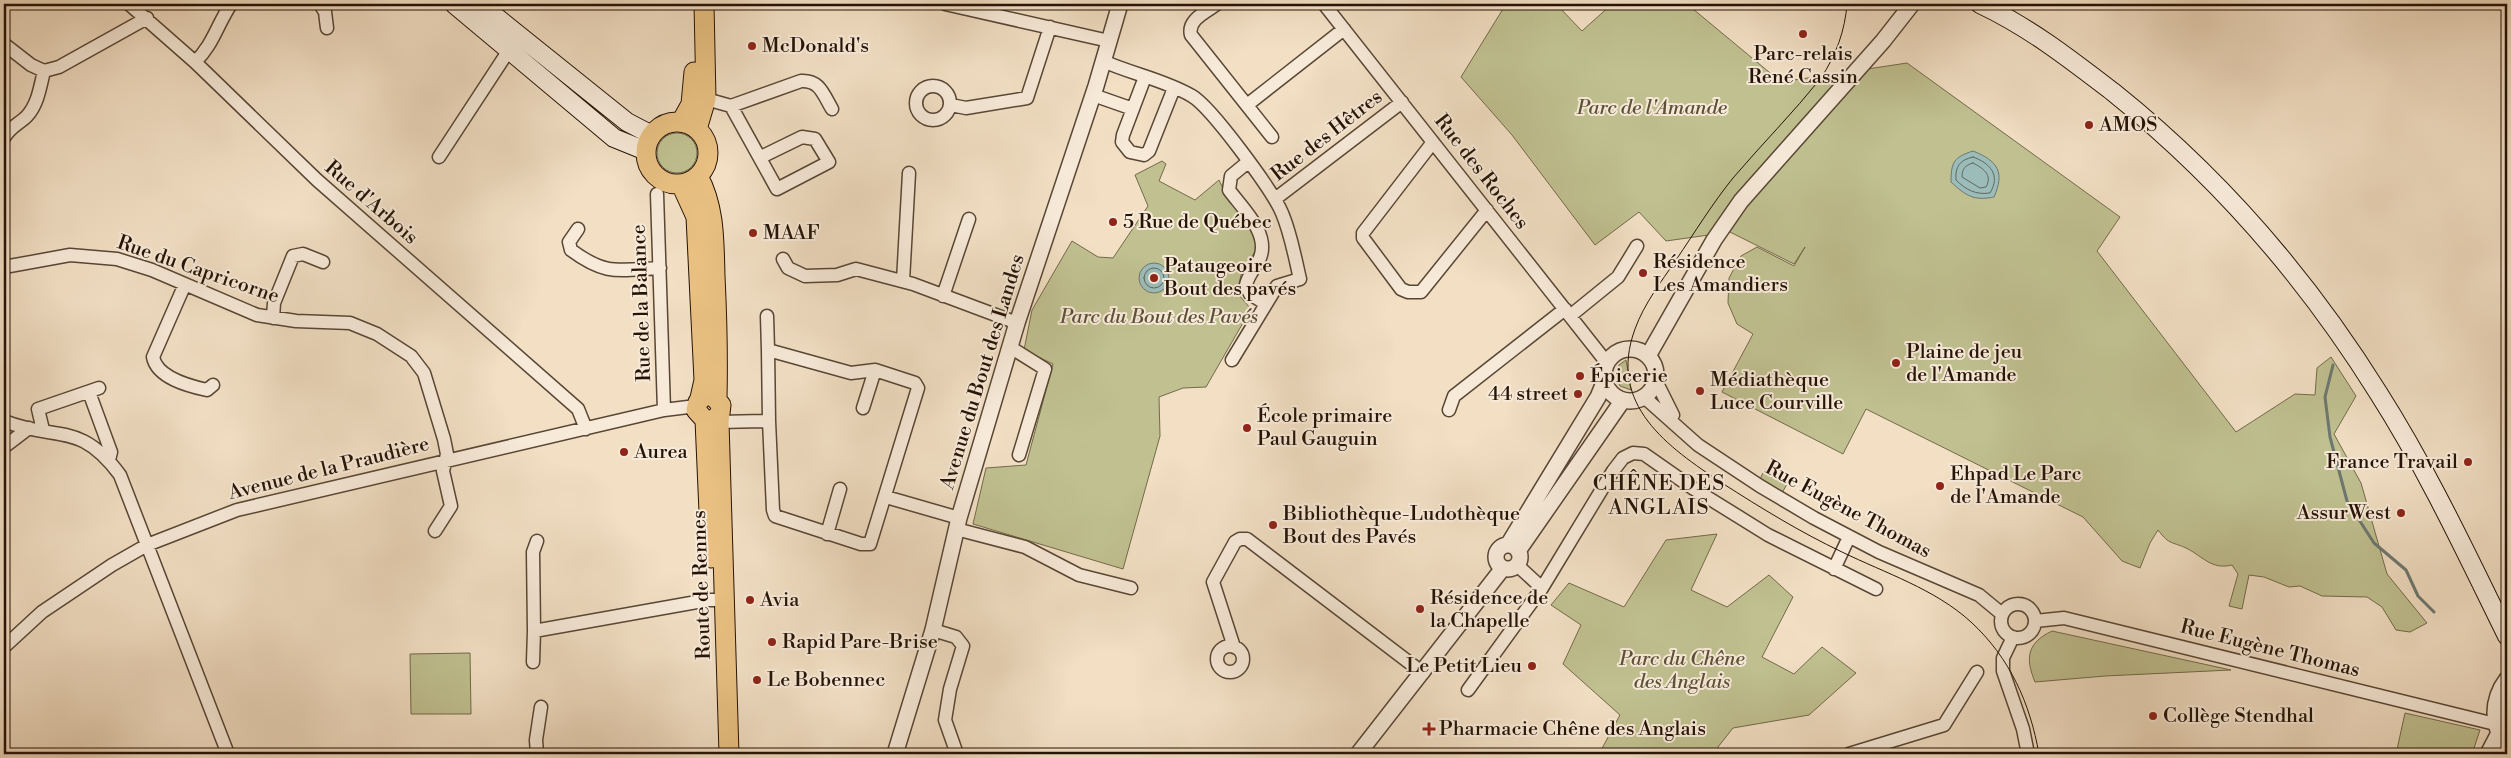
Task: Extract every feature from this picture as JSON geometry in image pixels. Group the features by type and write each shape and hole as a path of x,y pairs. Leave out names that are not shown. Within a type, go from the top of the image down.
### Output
{"main road":[{"path":"454,4 614,138 649,143"},
{"path":"480,4 627,122 649,143"},
{"path":"689,126 694,85 693,4"},
{"path":"689,126 706,99 704,4"},
{"path":"1980,4 2038,35 2146,119 2252,224 2302,284 2348,346 2381,396 2424,473 2507,636"},
{"path":"2009,4 2073,49 2148,108 2234,191 2307,275 2352,336 2388,392 2430,463 2507,612"},
{"path":"663,126 689,126 705,140 708,152 706,165 698,176 681,184 667,182 656,175 648,164 649,143 663,126"},
{"name":"Route de Rennes","path":"698,176 711,208 719,345 709,410"},
{"name":"Route de Rennes","path":"681,184 696,217 704,380 709,410 729,754"},
{"name":"Route de Rennes","path":"718,754 720,600"}],"street":[{"name":"Rue d'Arbois","path":"129,4 195,62 311,175 578,409 586,429"},
{"path":"195,62 208,49 219,22 231,4"},
{"path":"320,4 325,12 327,28"},
{"path":"945,4 1109,41"},
{"name":"Avenue du Bout des Landes","path":"895,754 933,630 958,524 1017,323 1093,95 1120,4"},
{"path":"1217,4 1193,22 1190,28 1191,35 1272,137"},
{"name":"Rue des Roches","path":"1324,4 1607,363"},
{"path":"1648,356 1714,240 1741,201 1883,42 1912,4"},
{"path":"4,44 31,65 44,72 59,67 147,18"},
{"path":"950,105 966,108 1027,98 1050,28"},
{"path":"1247,105 1344,29"},
{"path":"439,157 509,50"},
{"path":"1103,61 1194,97 1206,108 1248,162 1275,199 1282,214 1300,279 1277,286 1232,360"},
{"path":"4,138 9,129 26,116 36,102 44,72"},
{"path":"1145,77 1122,142 1130,152 1144,155 1152,147 1174,88"},
{"path":"706,99 731,106 800,81 811,80 818,84 832,109"},
{"path":"1093,95 1133,110"},
{"name":"Rue des Hêtres","path":"1275,199 1402,102"},
{"path":"731,106 777,188 829,162 815,139 802,137 761,157"},
{"path":"1433,142 1363,233 1363,238 1401,289 1416,294 1420,292 1487,210"},
{"path":"1248,162 1231,176 1229,190 1260,232 1263,243 1262,252 1246,285 1250,294 1266,304"},
{"path":"902,281 908,173"},
{"name":"Rue de la Balance","path":"657,194 664,410"},
{"path":"943,296 969,219"},
{"path":"578,229 569,242 570,250 590,264 613,270 660,268"},
{"path":"1449,410 1454,396 1618,277 1637,246"},
{"path":"273,318 274,303 293,256 303,254 323,262"},
{"name":"Rue du Capricorne","path":"4,268 42,258 88,255 117,259 152,270 258,315 273,318 350,323 377,334 411,356 424,373 431,390 444,439 446,460 443,471 451,506 435,531"},
{"path":"783,259 788,268 805,276 837,275 856,269 902,281 1017,323"},
{"path":"185,284 153,357 154,365 167,375 192,386 207,390 213,384"},
{"path":"767,316 769,421 773,510 775,516 827,534 861,544 870,544 918,388 911,380 875,370 851,373 768,350"},
{"path":"1010,347 1045,369 1020,455"},
{"path":"1511,557 1598,397 1605,380 1607,363 1617,353 1626,349 1640,351 1648,356 1655,368 1656,381 1644,397 1632,401 1623,400 1610,391 1605,380"},
{"path":"863,408 875,370"},
{"name":"Rue Eugène Thomas","path":"1656,381 1664,400 1682,430"},
{"path":"43,430 38,409 94,390 111,452 109,460"},
{"name":"Rue Eugène Thomas","path":"1644,397 1698,445 1760,486 1849,536 1979,596 2002,614"},
{"path":"1358,754 1423,673 1511,557 1623,400"},
{"name":"Avenue de la Praudière","path":"4,647 42,612 112,564 146,545 237,510 664,410 709,410 769,421"},
{"path":"4,422 76,436 109,460 120,475 228,754"},
{"path":"4,447 29,428"},
{"path":"1468,690 1542,588 1613,471 1623,458 1633,453 1644,454 1720,506 1834,570 1876,589"},
{"path":"827,534 840,489"},
{"path":"886,497 1026,547 1080,575 1131,588"},
{"path":"1834,570 1849,536"},
{"path":"1234,647 1213,582 1235,542 1247,538 1423,673"},
{"path":"533,662 533,552 537,542"},
{"path":"1511,557 1542,588"},
{"path":"534,631 720,600"},
{"path":"2020,604 2031,610 2035,621 2034,628 2028,635 2019,638 2013,637 2003,629 2002,614 2009,606 2020,604"},
{"name":"Rue Eugène Thomas","path":"2035,621 2064,618 2497,728"},
{"path":"933,630 956,637 963,646 945,720 957,754"},
{"path":"2013,637 2003,658 2003,671 2023,729 2028,754"},
{"path":"1849,754 1944,725 1977,672"},
{"path":"2488,754 2497,728 2498,694 2507,678"},
{"path":"537,754 536,740 541,707"},
{"path":"2497,728 2507,748"}],"green space":[{"name":"Parc de l'Amande","path":"1506,4 1556,4 1582,31 1612,4 1687,4 1781,82 1907,63 2120,217 2097,251 2236,432 2295,394 2315,395 2317,368 2331,357 2356,396 2334,434 2361,483 2387,574 2427,623 2410,632 2396,630 2382,607 2367,597 2322,596 2300,586 2289,587 2264,577 2249,575 2242,609 2229,606 2238,574 2232,565 2219,566 2208,562 2188,549 2169,541 2158,530 2150,543 2140,568 2122,561 2083,517 1866,409 1843,454 1722,392 1753,334 1737,324 1728,303 1729,278 1741,256 1757,247 1794,266 1805,247 1794,264 1730,232 1666,241 1639,212 1595,245 1512,135 1461,77"},
{"path":"673,133 681,133 688,136 694,142 697,153 694,164 688,170 681,173 673,173 666,170 660,164 657,157 657,149 660,142 666,136"},
{"name":"Parc du Bout des Pavés","path":"1162,161 1166,164 1159,181 1195,200 1219,180 1228,199 1251,227 1257,248 1241,275 1237,293 1251,309 1206,387 1183,388 1159,397 1160,436 1123,569 973,524 986,468 1026,465 1053,364 1024,350 1032,310 1072,241 1098,257 1113,258 1148,206 1135,175"},
{"path":"1626,360 1631,390 1620,386 1615,376 1619,365"},
{"path":"1765,469 1787,484 1782,493 1760,479"},
{"name":"Parc du Chêne des Anglais","path":"1717,534 1691,590 1727,607 1769,575 1793,597 1762,657 1794,674 1822,647 1856,673 1809,715 1733,728 1718,747 1718,754 1599,754 1620,715 1563,664 1581,625 1551,605 1569,583 1624,607 1666,540"},
{"path":"2052,631 2231,670 2105,676 2035,682 2030,666 2030,652 2037,641"},
{"path":"470,653 471,714 411,714 410,654"},
{"path":"2405,713 2480,730 2472,754 2396,754"}],"water":[{"path":"1973,151 1994,163 1997,168 1999,181 1994,197 1976,198 1961,191 1951,182 1955,161"},
{"name":"Pataugeoire Bout des pavés","path":"1154,263 1165,267 1169,278 1165,289 1154,293 1143,289 1139,278 1143,267"}],"waterway":[{"path":"2333,365 2325,397 2330,437 2347,501 2374,543 2406,570 2418,596 2434,612"}],"tram line":[{"path":"1847,4 1839,42 1821,78 1725,188 1648,302 1635,329 1628,356 1629,380 1636,402 1648,421 1663,438 1702,469 1751,502 1811,536 1909,582 1942,600 1971,622 1997,651 2016,682 2030,717 2039,754"}],"place":[{"name":"Parc-relais René Cassin","path":"1803,34"},
{"name":"McDonald's","path":"752,46"},
{"name":"AMOS","path":"2089,125"},
{"name":"5 Rue de Québec","path":"1113,222"},
{"name":"MAAF","path":"753,233"},
{"name":"Résidence Les Amandiers","path":"1643,273"},
{"name":"Pataugeoire Bout des pavés","path":"1154,278"},
{"name":"Plaine de jeu de l'Amande","path":"1896,363"},
{"name":"Épicerie","path":"1580,376"},
{"name":"Médiathèque Luce Courville","path":"1700,391"},
{"name":"44 street","path":"1578,394"},
{"name":"École primaire Paul Gauguin","path":"1247,428"},
{"name":"Aurea","path":"624,452"},
{"name":"France Travail","path":"2468,462"},
{"name":"Ehpad Le Parc de l'Amande","path":"1940,486"},
{"name":"AssurWest","path":"2401,513"},
{"name":"Bibliothèque-Ludothèque Bout des Pavés","path":"1273,525"},
{"name":"Avia","path":"750,600"},
{"name":"Résidence de la Chapelle","path":"1420,609"},
{"name":"Rapid Pare-Brise","path":"772,642"},
{"name":"Le Petit Lieu","path":"1532,666"},
{"name":"Le Bobennec","path":"757,680"},
{"name":"Collège Stendhal","path":"2153,716"},
{"name":"Pharmacie Chêne des Anglais","path":"1429,729"}],"district":[{"name":"CHÊNE DES ANGLAIS","path":"1659,496"}]}
